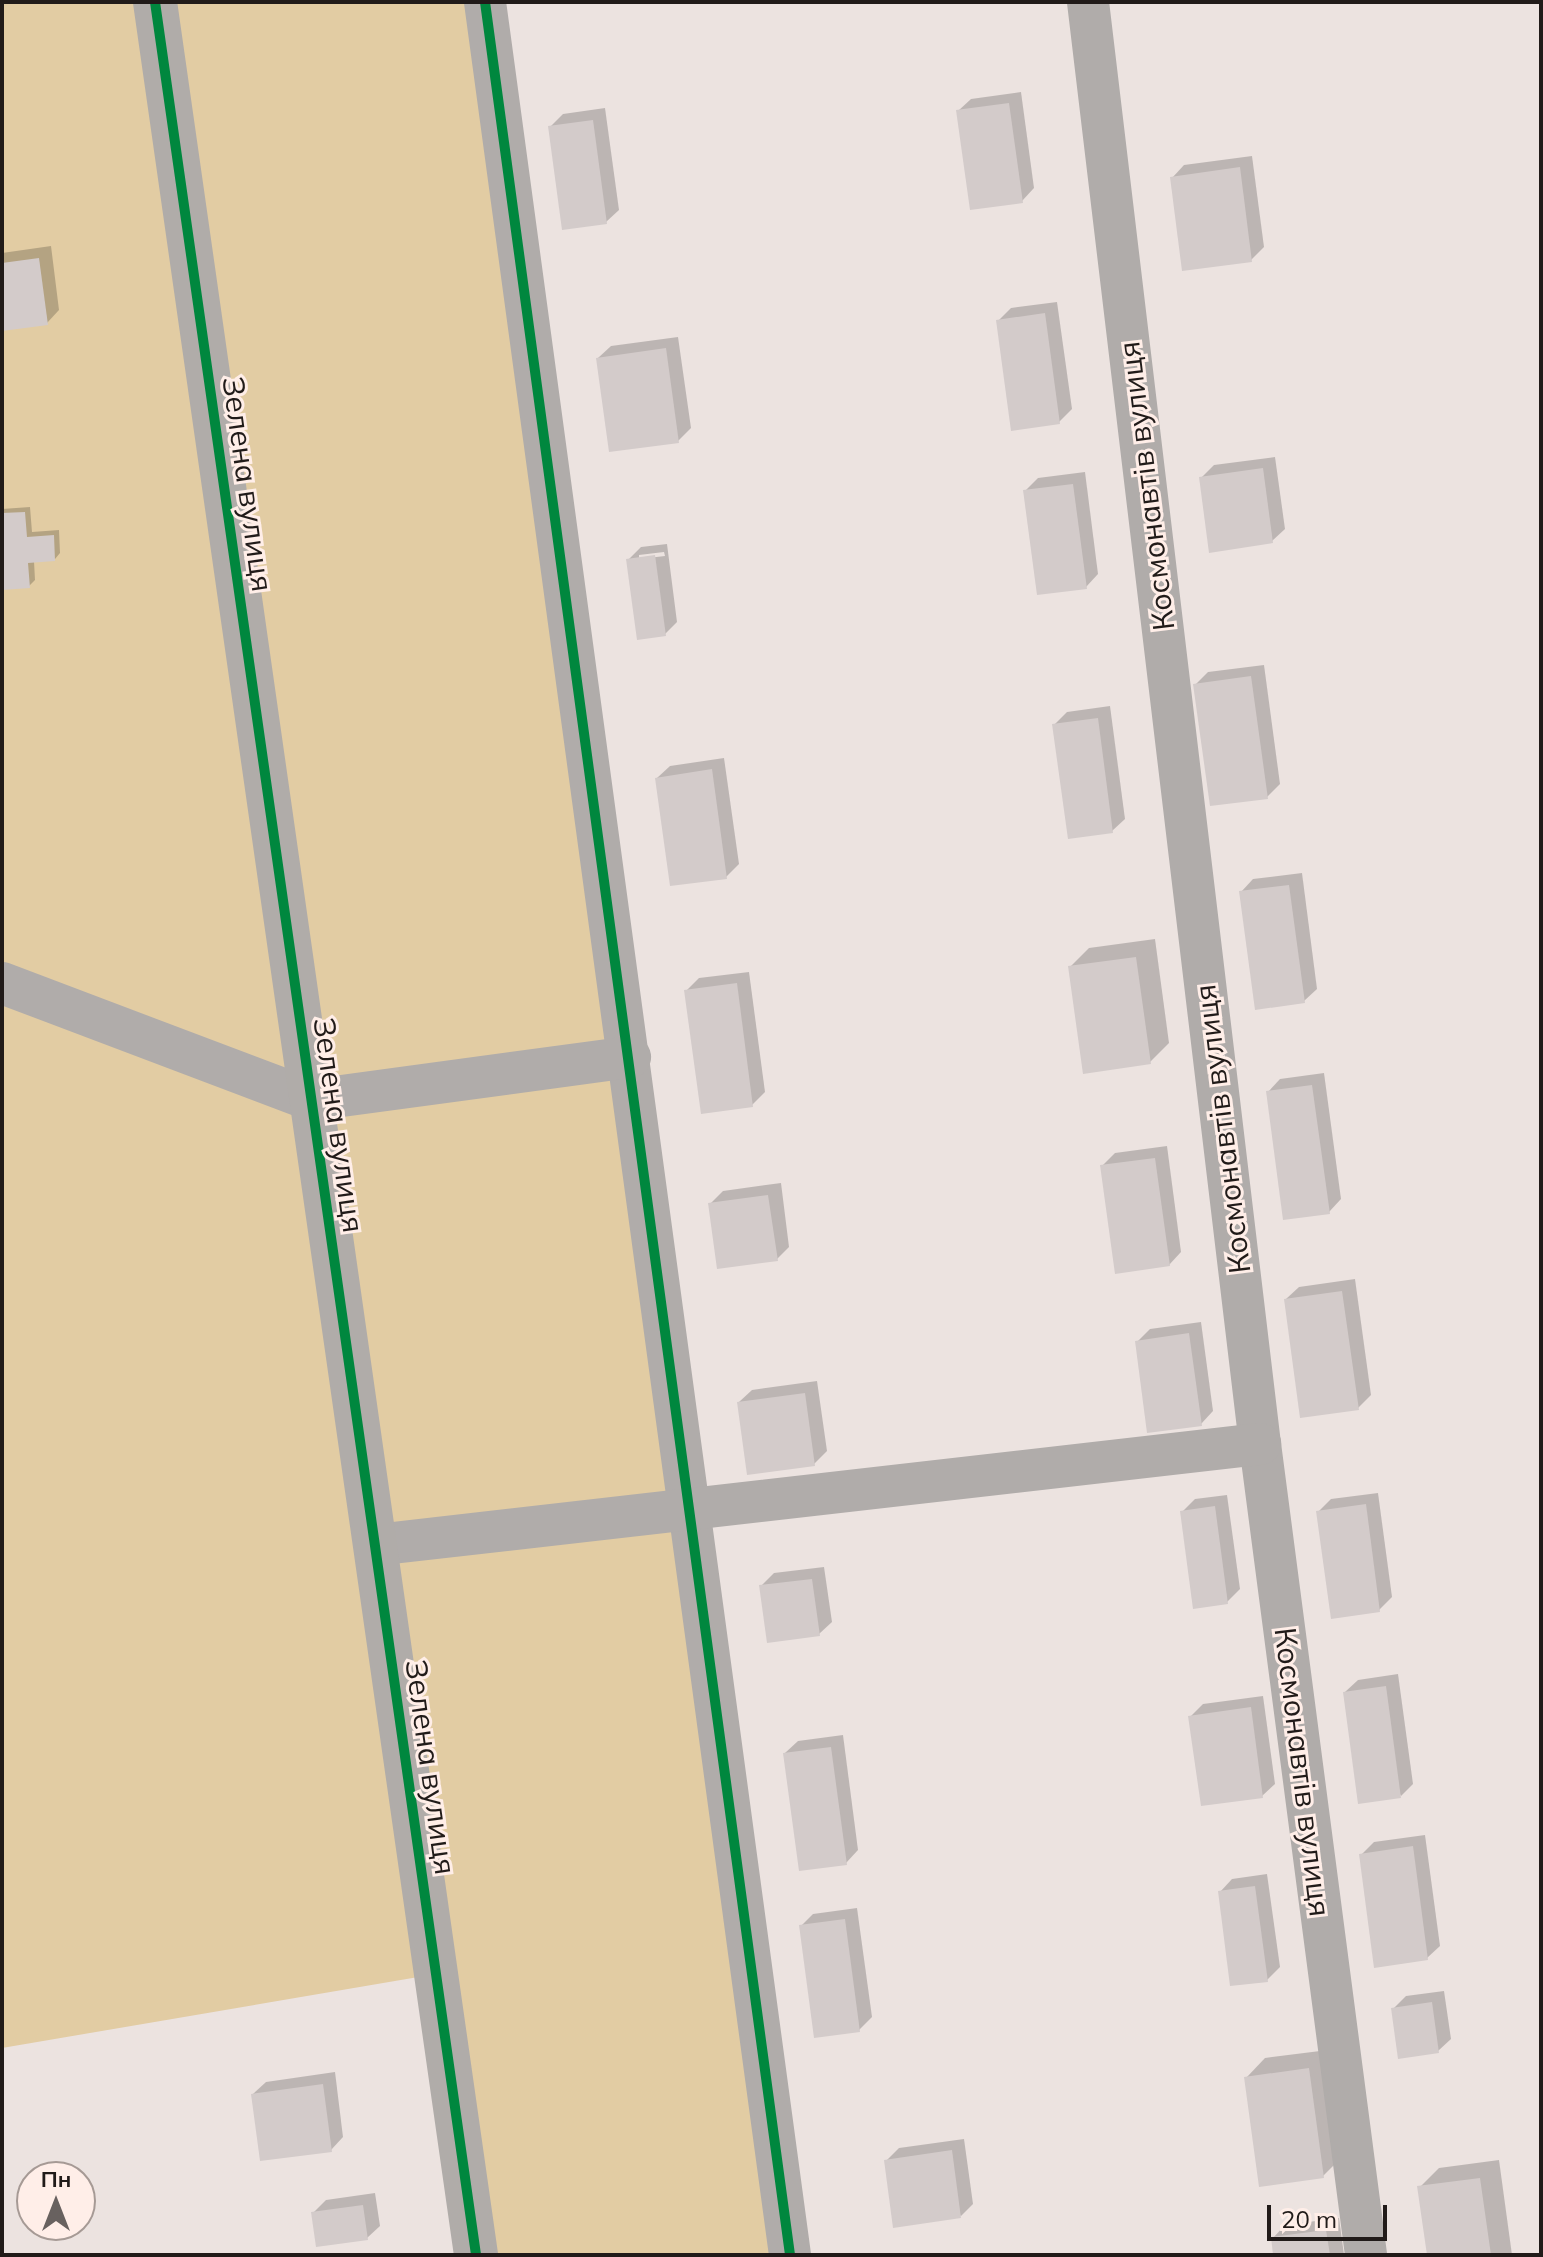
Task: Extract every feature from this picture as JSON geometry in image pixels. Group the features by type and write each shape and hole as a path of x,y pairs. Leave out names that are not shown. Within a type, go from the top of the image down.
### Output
{"street":[{"name":"Зелена вулиця","path":"155,2 476,2255"},
{"path":"485,2 692,1505 790,2255"},
{"name":"Космонавтів вулиця","path":"1088,2 1260,1444 1366,2255"},
{"path":"2,983 312,1100 630,1057"},
{"path":"375,1545 692,1505 1260,1444"}],"shaded area":[{"path":"2,2 485,2 790,2255 476,2255 436,1974 2,2048"}],"building":[{"path":"1009,103 1023,203 970,210 956,110"},
{"path":"593,120 607,224 562,230 548,126"},
{"path":"1240,167 1252,262 1182,271 1170,177"},
{"path":"39,258 48,325 2,331 2,263"},
{"path":"1045,313 1060,424 1011,431 996,320"},
{"path":"666,348 679,443 609,452 596,358"},
{"path":"1263,468 1273,543 1209,553 1199,477"},
{"path":"1073,484 1087,589 1037,595 1023,490"},
{"path":"25,512 27,537 54,535 55,561 28,563 30,588 2,590 2,513"},
{"path":"655,555 666,636 637,640 626,559"},
{"path":"1251,676 1268,799 1210,806 1193,684"},
{"path":"1098,718 1113,833 1068,839 1052,724"},
{"path":"712,769 727,879 670,886 655,778"},
{"path":"1289,885 1305,1003 1255,1010 1239,891"},
{"path":"1136,957 1151,1064 1083,1074 1068,966"},
{"path":"737,983 753,1107 701,1114 684,990"},
{"path":"1312,1085 1330,1214 1283,1220 1266,1091"},
{"path":"1155,1158 1170,1266 1115,1274 1100,1165"},
{"path":"768,1195 778,1261 717,1269 708,1203"},
{"path":"1342,1291 1359,1410 1300,1418 1284,1299"},
{"path":"1189,1333 1202,1426 1147,1433 1135,1341"},
{"path":"805,1393 815,1466 747,1475 737,1402"},
{"path":"1366,1504 1380,1612 1331,1619 1316,1511"},
{"path":"1215,1506 1228,1604 1193,1609 1180,1511"},
{"path":"812,1579 820,1636 767,1643 759,1585"},
{"path":"1386,1686 1401,1798 1358,1804 1343,1692"},
{"path":"1251,1707 1263,1798 1201,1806 1188,1716"},
{"path":"831,1747 847,1865 799,1871 783,1753"},
{"path":"1413,1846 1428,1960 1374,1968 1359,1854"},
{"path":"1255,1886 1268,1982 1230,1986 1218,1891"},
{"path":"845,1919 860,2032 814,2038 799,1925"},
{"path":"1432,2002 1439,2053 1398,2059 1391,2008"},
{"path":"1309,2068 1324,2178 1259,2187 1244,2077"},
{"path":"323,2084 332,2152 260,2161 251,2094"},
{"path":"952,2150 961,2218 893,2228 884,2160"},
{"path":"1480,2178 1491,2255 1427,2255 1417,2186"},
{"path":"363,2205 368,2240 316,2247 311,2212"},
{"path":"1326,2230 1330,2255 1273,2255 1271,2237"}],"cycle path":[{"path":"155,2 476,2255"},
{"path":"485,2 790,2255"}]}
